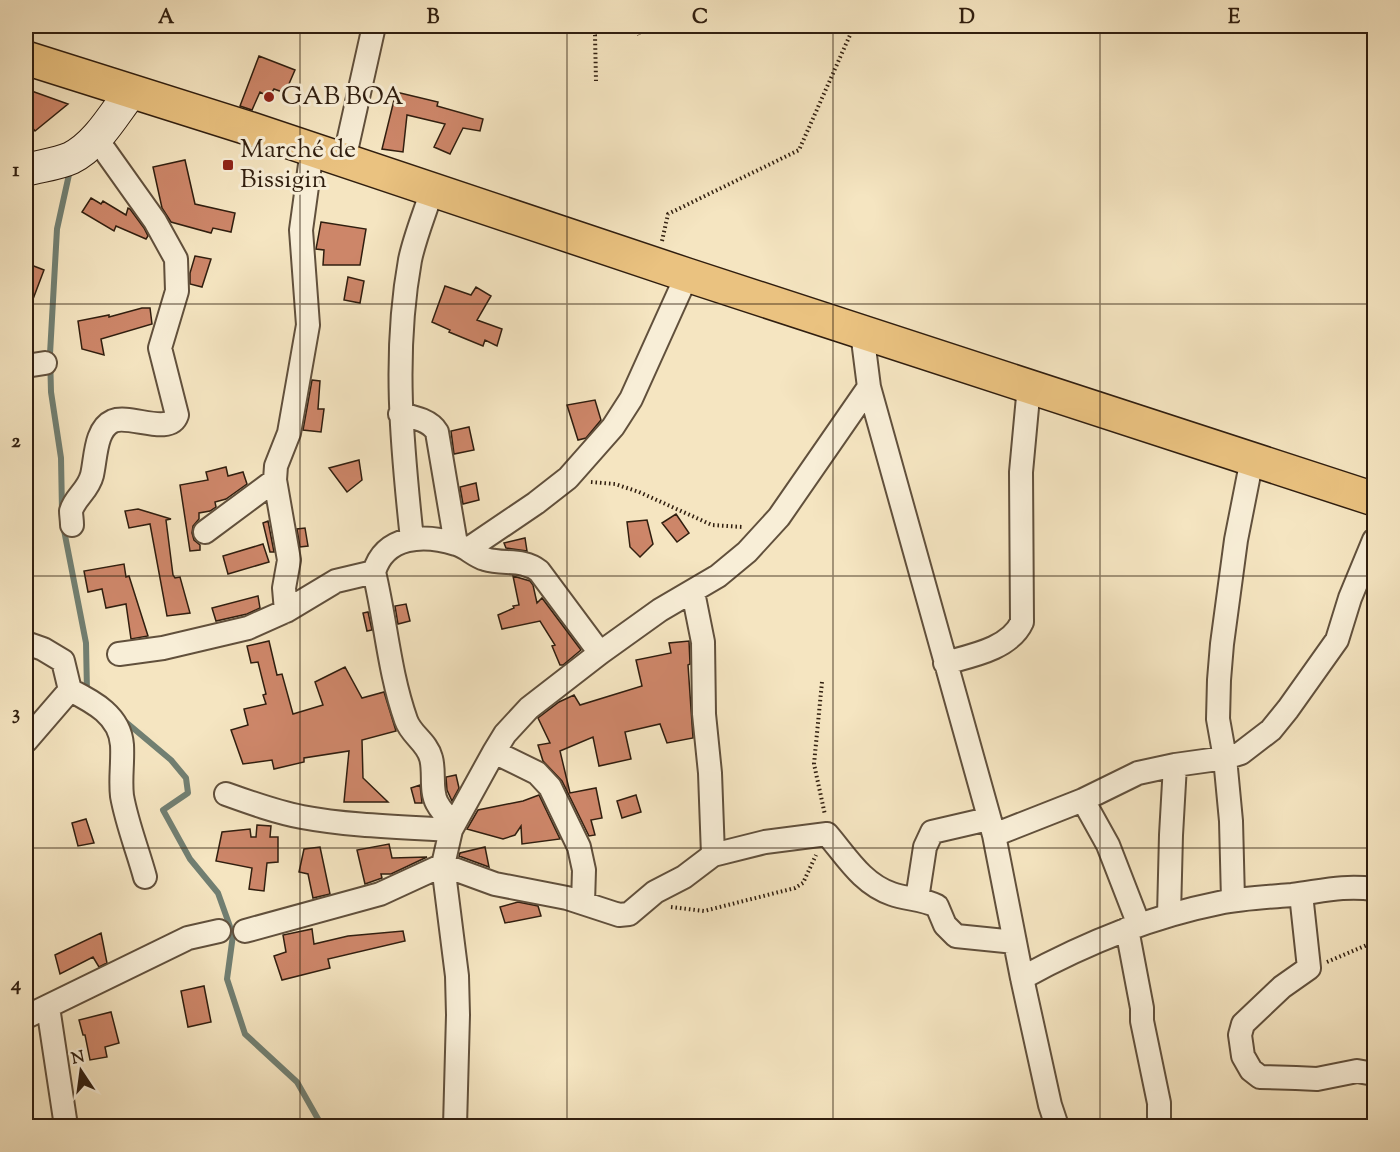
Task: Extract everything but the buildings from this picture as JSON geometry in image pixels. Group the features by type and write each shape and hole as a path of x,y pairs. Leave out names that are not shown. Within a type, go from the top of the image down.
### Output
{"main road":[{"path":"26,58 251,129 656,265 1374,499"}],"street":[{"path":"344,160 375,26"},
{"path":"26,170 70,158 84,150 131,92"},
{"path":"72,525 71,512 92,477 101,432 107,424 117,420 162,425 176,420 177,415 160,348 177,291 176,259 155,220 96,138"},
{"path":"286,611 284,588 289,560 275,480 276,466 289,433 308,325 301,230 312,150"},
{"path":"412,539 404,476 400,414 401,329 411,258 432,190"},
{"path":"462,546 520,514 568,478 613,427 631,399 687,275"},
{"path":"862,332 869,387 991,827 1050,1105 1057,1126"},
{"path":"945,663 983,651 1013,637 1022,622 1021,472 1029,386"},
{"path":"455,1126 457,976 443,865 453,827 504,734 529,708 600,653 660,610 718,576 740,558 779,517 869,387"},
{"path":"400,414 428,423 434,426 437,432 462,546"},
{"path":"1233,900 1231,821 1225,758 1218,719 1222,644 1236,540 1252,459"},
{"path":"205,532 275,480"},
{"path":"453,827 437,805 431,758 406,723 392,676 374,572 378,559 386,549 412,539 433,540 462,546 486,559 522,562 532,566 539,571 600,653"},
{"path":"916,899 925,847 932,832 991,827 1083,800 1138,773 1225,758 1241,753 1271,730 1320,666 1336,640 1350,598 1374,540"},
{"path":"119,654 163,648 230,633 266,621 336,581 374,572"},
{"path":"693,592 703,642 704,714 710,773 713,855"},
{"path":"26,643 43,649 63,661 70,690 96,703 118,728 122,743 120,779 124,806 145,878"},
{"path":"26,741 70,690"},
{"path":"494,753 537,773 550,787 579,847 584,870 583,903"},
{"path":"1169,915 1175,765"},
{"path":"226,794 272,810 304,817 354,823 453,827"},
{"path":"1083,800 1108,845 1133,927 1142,1021 1159,1103 1159,1126"},
{"path":"245,931 380,894 443,865 495,884 559,896 620,915 629,914 655,892 684,877 713,855 774,841 827,834 868,882 891,894 937,906 945,926 956,936 1015,942"},
{"path":"1022,978 1072,952 1169,915 1233,900 1301,894 1341,887 1374,889"},
{"path":"1301,894 1309,968 1282,987 1243,1024 1240,1035 1243,1056 1251,1070 1260,1077 1317,1079 1357,1071 1374,1074"},
{"path":"26,1017 188,938 219,931"},
{"path":"48,1007 66,1126"}],"path":[{"path":"592,26 595,35 596,81"},
{"path":"636,26 639,35"},
{"path":"656,265 668,214 799,150 854,26"},
{"path":"568,478 580,478 595,484 615,484 662,501 712,525 742,527 763,535"},
{"path":"822,682 814,764 827,834"},
{"path":"667,906 704,911 786,891 803,883"},
{"path":"1309,968 1374,942"}],"waterway":[{"path":"62,511 61,458 51,392 50,354 57,229 70,170"},
{"path":"63,525 86,643 87,692"},
{"path":"121,718 171,760 186,778 188,793 163,810 190,859 218,893 233,935 227,979 245,1034 297,1082 322,1126"}],"place":[{"name":"GAB BOA","path":"269,97"},
{"name":"Marché de Bissigin","path":"228,165"}]}
